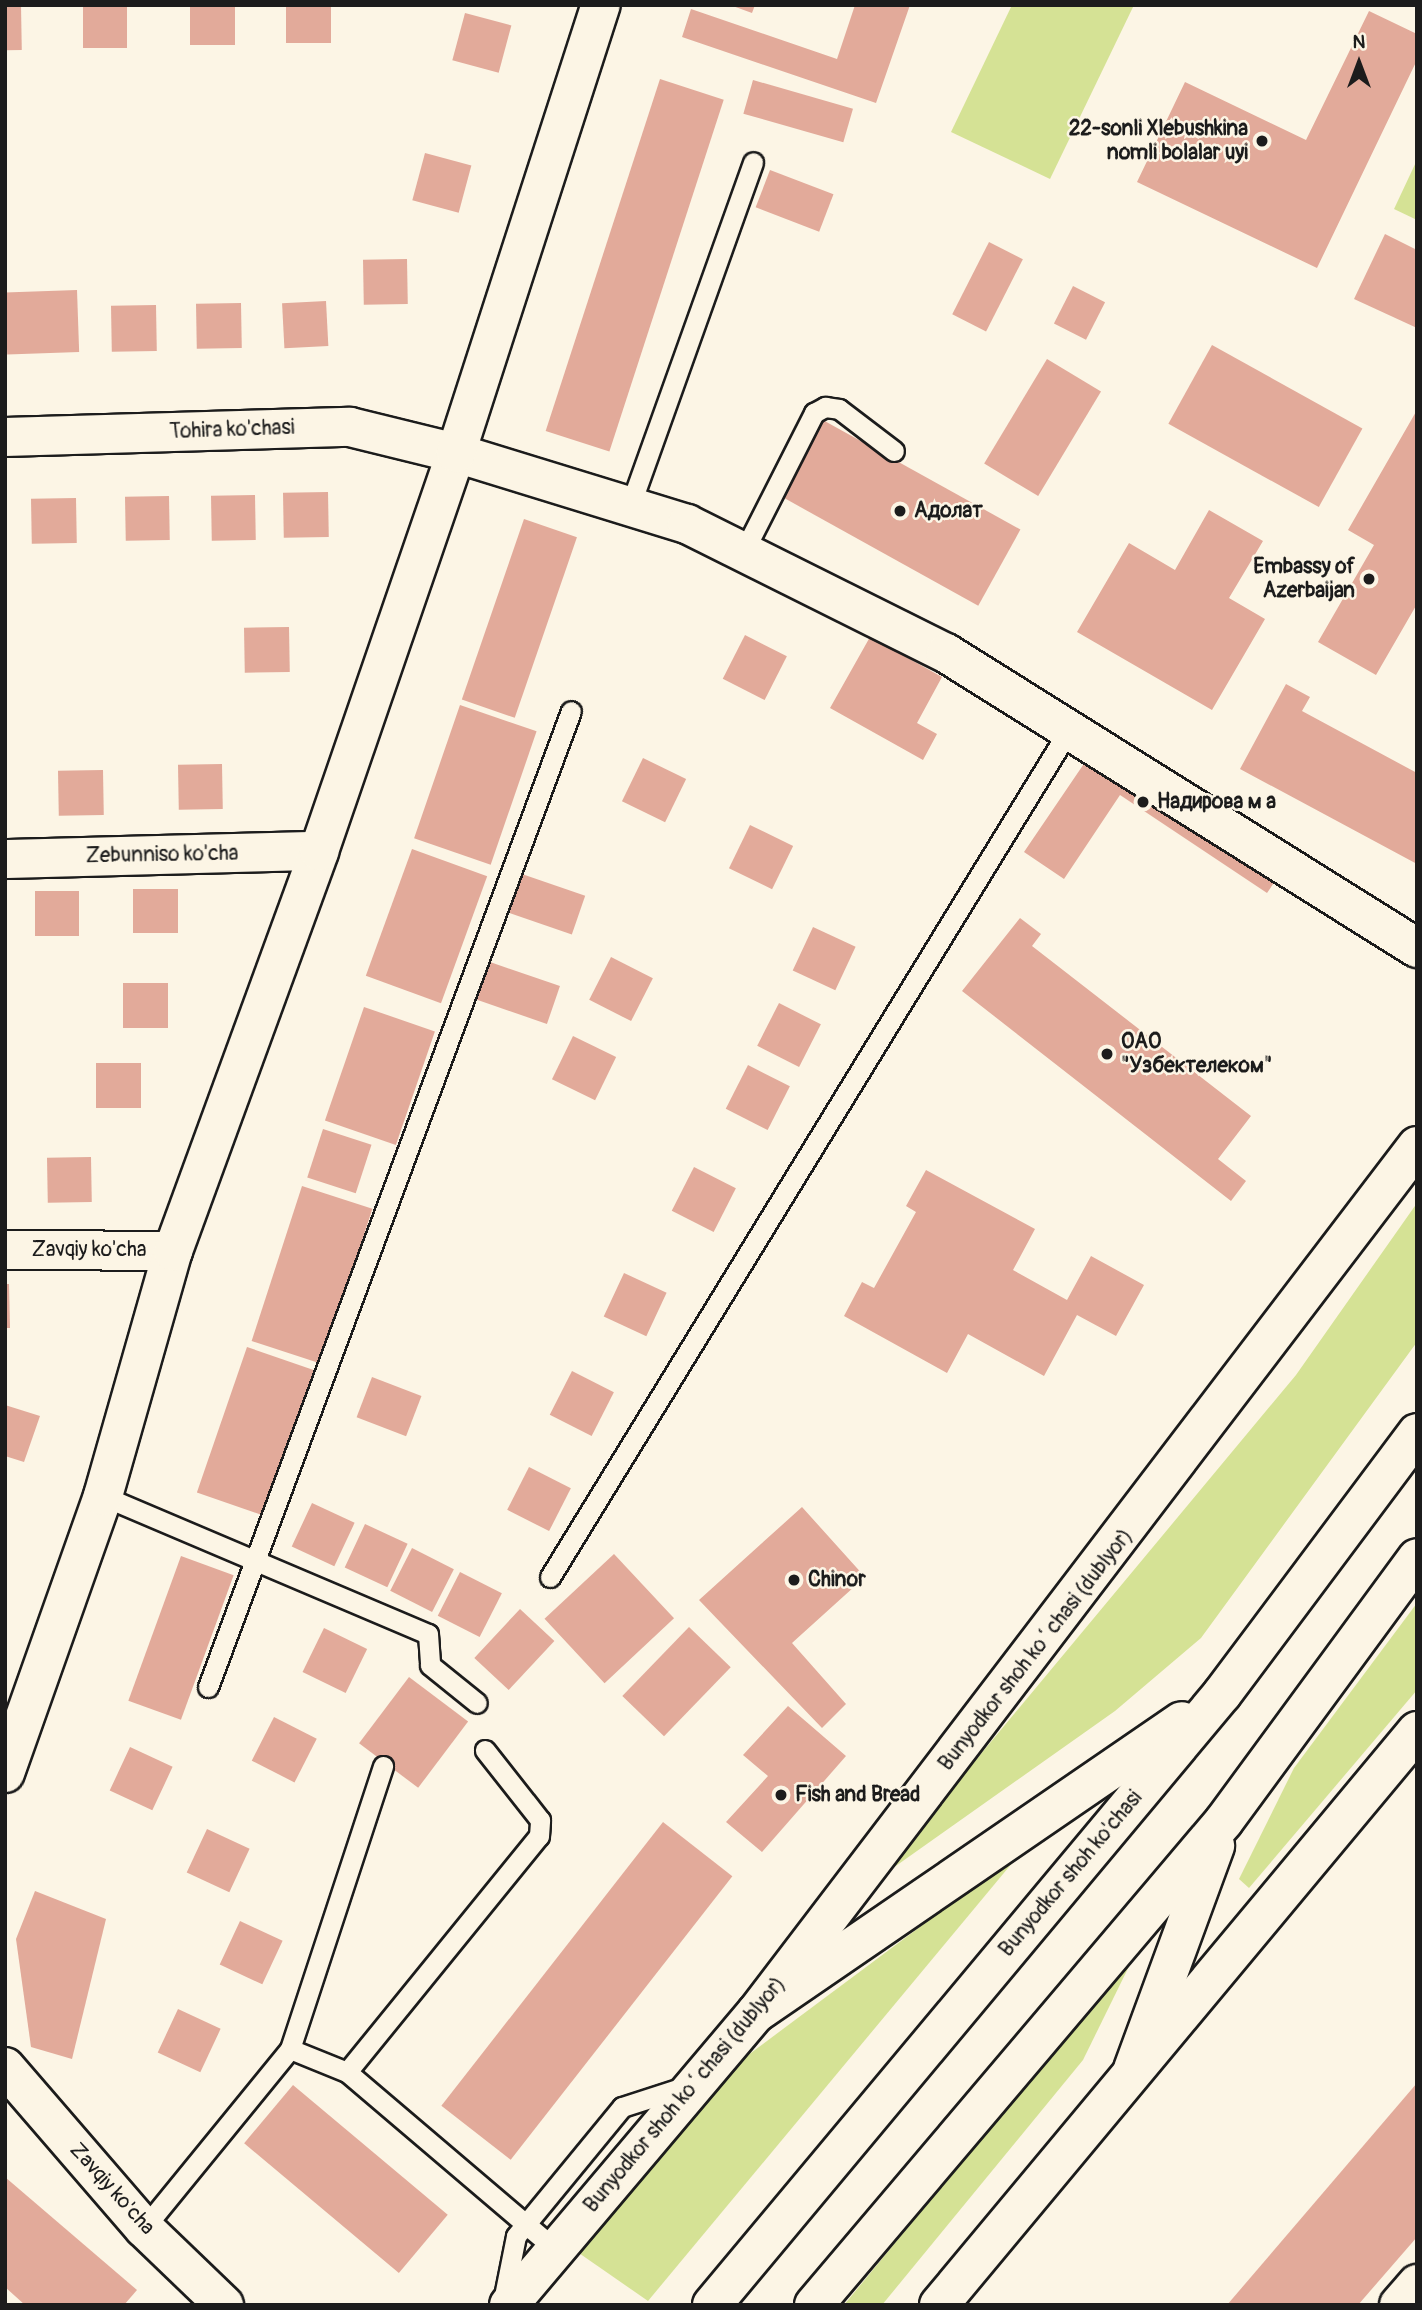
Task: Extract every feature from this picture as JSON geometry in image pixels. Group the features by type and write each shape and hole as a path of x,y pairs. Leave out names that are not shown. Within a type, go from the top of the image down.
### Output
{"street":[{"path":"5,1773 103,1496 173,1251 319,851 456,453 601,5"},
{"name":"Tohira ko'chasi","path":"5,437 350,427 456,453 687,524 745,549 946,653 1070,728 1417,948"},
{"name":"Zebunniso ko'cha","path":"5,859 319,851"},
{"name":"Bunyodkor shoh koʻchasi (dublyor)","path":"509,2305 757,2013 1417,1146"},
{"name":"Zavqiy ko'cha","path":"5,1250 173,1251"},
{"name":"Bunyodkor shoh ko'chasi","path":"712,2305 1222,1694 1417,1433"},
{"path":"814,2305 1224,1821 1417,1558"},
{"path":"757,2013 1222,1694"},
{"path":"939,2305 1417,1731"},
{"path":"1133,2069 1224,1821"},
{"name":"Zavqiy ko'cha","path":"5,2067 144,2228 216,2302"},
{"path":"1399,2305 1417,2284"}],"lane":[{"path":"630,506 753,162"},
{"path":"745,549 814,413 825,407 839,409 894,451"},
{"path":"208,1687 571,712"},
{"path":"550,1577 1070,728"},
{"path":"103,1496 253,1562 428,1634 430,1665 477,1703"},
{"path":"347,2072 539,1836 540,1820 485,1750"},
{"path":"144,2228 290,2049 383,1766"},
{"path":"290,2049 347,2072 556,2250"},
{"path":"502,2305 516,2236 622,2107 698,2082"}],"green space":[{"path":"1012,5 1134,5 1050,179 951,132"},
{"path":"1417,160 1417,220 1394,209"},
{"path":"1417,1203 1417,1342 1201,1638 1115,1711 876,1880 1296,1375"},
{"path":"1417,1603 1417,1690 1249,1888 1239,1879 1294,1768"},
{"path":"1023,1850 648,2301 576,2251 720,2076"},
{"path":"1139,1946 1083,2060 882,2305 844,2305"}],"building":[{"path":"5,5 21,5 22,50 6,50"},
{"path":"83,5 127,5 127,48 83,48"},
{"path":"190,5 235,5 235,45 190,45"},
{"path":"286,5 331,5 331,43 286,43"},
{"path":"730,5 755,5 752,13"},
{"path":"855,5 910,5 876,103 682,37 691,9 837,59"},
{"path":"1369,11 1417,34 1417,60 1317,268 1137,182 1185,82 1306,140"},
{"path":"465,13 511,25 499,73 452,60"},
{"path":"660,79 724,100 609,452 546,431"},
{"path":"753,80 853,109 843,142 743,114"},
{"path":"425,153 471,165 459,213 412,200"},
{"path":"770,170 833,194 819,232 756,207"},
{"path":"1385,234 1417,250 1417,328 1354,299"},
{"path":"989,242 1023,259 986,331 952,314"},
{"path":"407,259 408,304 364,305 363,260"},
{"path":"1073,286 1105,302 1086,340 1054,323"},
{"path":"77,290 79,352 7,354 5,293"},
{"path":"326,301 328,346 284,348 282,303"},
{"path":"241,303 242,348 197,349 196,304"},
{"path":"156,305 157,351 112,352 111,306"},
{"path":"1212,345 1362,428 1319,507 1168,424"},
{"path":"1047,359 1101,391 1038,496 984,464"},
{"path":"1417,410 1417,604 1376,675 1318,642 1374,545 1348,530"},
{"name":"Адолат","path":"821,419 1020,530 978,606 779,495"},
{"path":"328,492 329,537 284,538 283,493"},
{"path":"255,495 256,540 212,541 211,496"},
{"path":"169,496 170,540 126,541 125,497"},
{"path":"76,498 77,543 32,544 31,499"},
{"path":"1209,510 1263,541 1229,598 1265,619 1212,710 1077,632 1129,543 1175,570"},
{"path":"524,519 577,537 515,718 462,700"},
{"path":"289,627 290,672 245,673 244,628"},
{"path":"745,635 787,656 765,700 723,679"},
{"path":"870,637 942,677 917,723 937,734 923,760 830,708"},
{"path":"1286,684 1310,697 1302,711 1417,773 1417,864 1240,769"},
{"path":"460,705 537,731 491,865 414,838"},
{"path":"1096,746 1282,871 1267,893 1120,795 1064,879 1024,852"},
{"path":"643,758 686,779 665,822 622,801"},
{"path":"222,764 223,809 179,810 178,765"},
{"path":"103,770 104,815 59,816 58,771"},
{"path":"750,825 793,846 772,889 729,868"},
{"path":"412,849 487,876 441,1003 366,976"},
{"path":"519,873 585,896 572,935 506,912"},
{"path":"133,889 178,889 178,933 133,933"},
{"path":"35,891 79,891 79,936 35,936"},
{"name":"ОАО \"Узбектелеком\"","path":"1020,918 1041,934 1032,946 1251,1116 1218,1159 1246,1181 1231,1201 962,991"},
{"path":"813,927 856,947 835,990 793,971"},
{"path":"611,957 653,978 631,1021 589,1000"},
{"path":"490,962 560,986 547,1024 477,1000"},
{"path":"123,983 168,983 168,1028 123,1028"},
{"path":"779,1003 821,1024 799,1067 757,1046"},
{"path":"364,1007 435,1031 396,1145 325,1120"},
{"path":"573,1036 616,1057 595,1100 552,1079"},
{"path":"96,1063 141,1063 141,1108 96,1108"},
{"path":"748,1065 790,1086 768,1130 726,1109"},
{"path":"323,1129 372,1145 356,1193 307,1178"},
{"path":"91,1157 92,1202 48,1203 47,1158"},
{"path":"694,1167 736,1188 714,1232 672,1211"},
{"path":"926,1170 1035,1229 1013,1270 1067,1300 1091,1256 1144,1285 1116,1336 1077,1315 1044,1376 968,1334 947,1373 844,1316 862,1282 874,1288 916,1212 906,1206"},
{"path":"302,1186 372,1209 322,1364 252,1341"},
{"path":"624,1273 667,1293 646,1336 604,1317"},
{"path":"5,1284 9,1284 10,1328 5,1328"},
{"path":"247,1347 318,1371 268,1517 197,1493"},
{"path":"572,1371 614,1392 592,1436 550,1415"},
{"path":"372,1377 421,1396 406,1436 357,1417"},
{"path":"5,1405 40,1416 24,1462 5,1456"},
{"path":"529,1467 571,1488 549,1531 507,1510"},
{"path":"312,1503 355,1523 334,1566 292,1547"},
{"path":"802,1507 865,1577 792,1643 846,1704 822,1728 699,1600"},
{"path":"365,1524 408,1544 387,1587 345,1568"},
{"path":"412,1548 454,1569 432,1612 390,1591"},
{"path":"614,1554 674,1618 605,1683 545,1619"},
{"path":"181,1556 234,1575 181,1720 128,1701"},
{"path":"460,1572 502,1593 480,1637 438,1616"},
{"path":"520,1609 554,1641 509,1690 474,1658"},
{"path":"689,1627 731,1667 664,1736 622,1696"},
{"path":"324,1628 367,1649 346,1693 303,1672"},
{"path":"409,1677 468,1722 418,1788 359,1743"},
{"name":"Fish and Bread","path":"788,1706 846,1756 762,1852 726,1822 768,1776 743,1755"},
{"path":"274,1717 317,1739 295,1782 252,1761"},
{"path":"130,1747 173,1767 152,1810 110,1791"},
{"path":"663,1822 732,1876 511,2160 441,2106"},
{"path":"207,1829 250,1849 229,1892 187,1873"},
{"path":"35,1891 106,1919 72,2059 31,2047 16,1939"},
{"path":"240,1921 283,1941 262,1984 220,1965"},
{"path":"178,2009 221,2029 200,2072 158,2053"},
{"path":"1417,2083 1417,2237 1358,2305 1227,2305"},
{"path":"293,2085 448,2215 399,2273 244,2143"},
{"path":"5,2177 137,2290 124,2305 25,2305 5,2287"}],"place":[{"name":"22-sonli Xlebushkina nomli bolalar uyi","path":"1262,141"},
{"name":"Адолат","path":"900,511"},
{"name":"Embassy of Azerbaijan","path":"1369,579"},
{"name":"Надирова м а","path":"1143,802"},
{"name":"ОАО \"Узбектелеком\"","path":"1107,1054"},
{"name":"Chinor","path":"794,1580"},
{"name":"Fish and Bread","path":"781,1795"}]}
